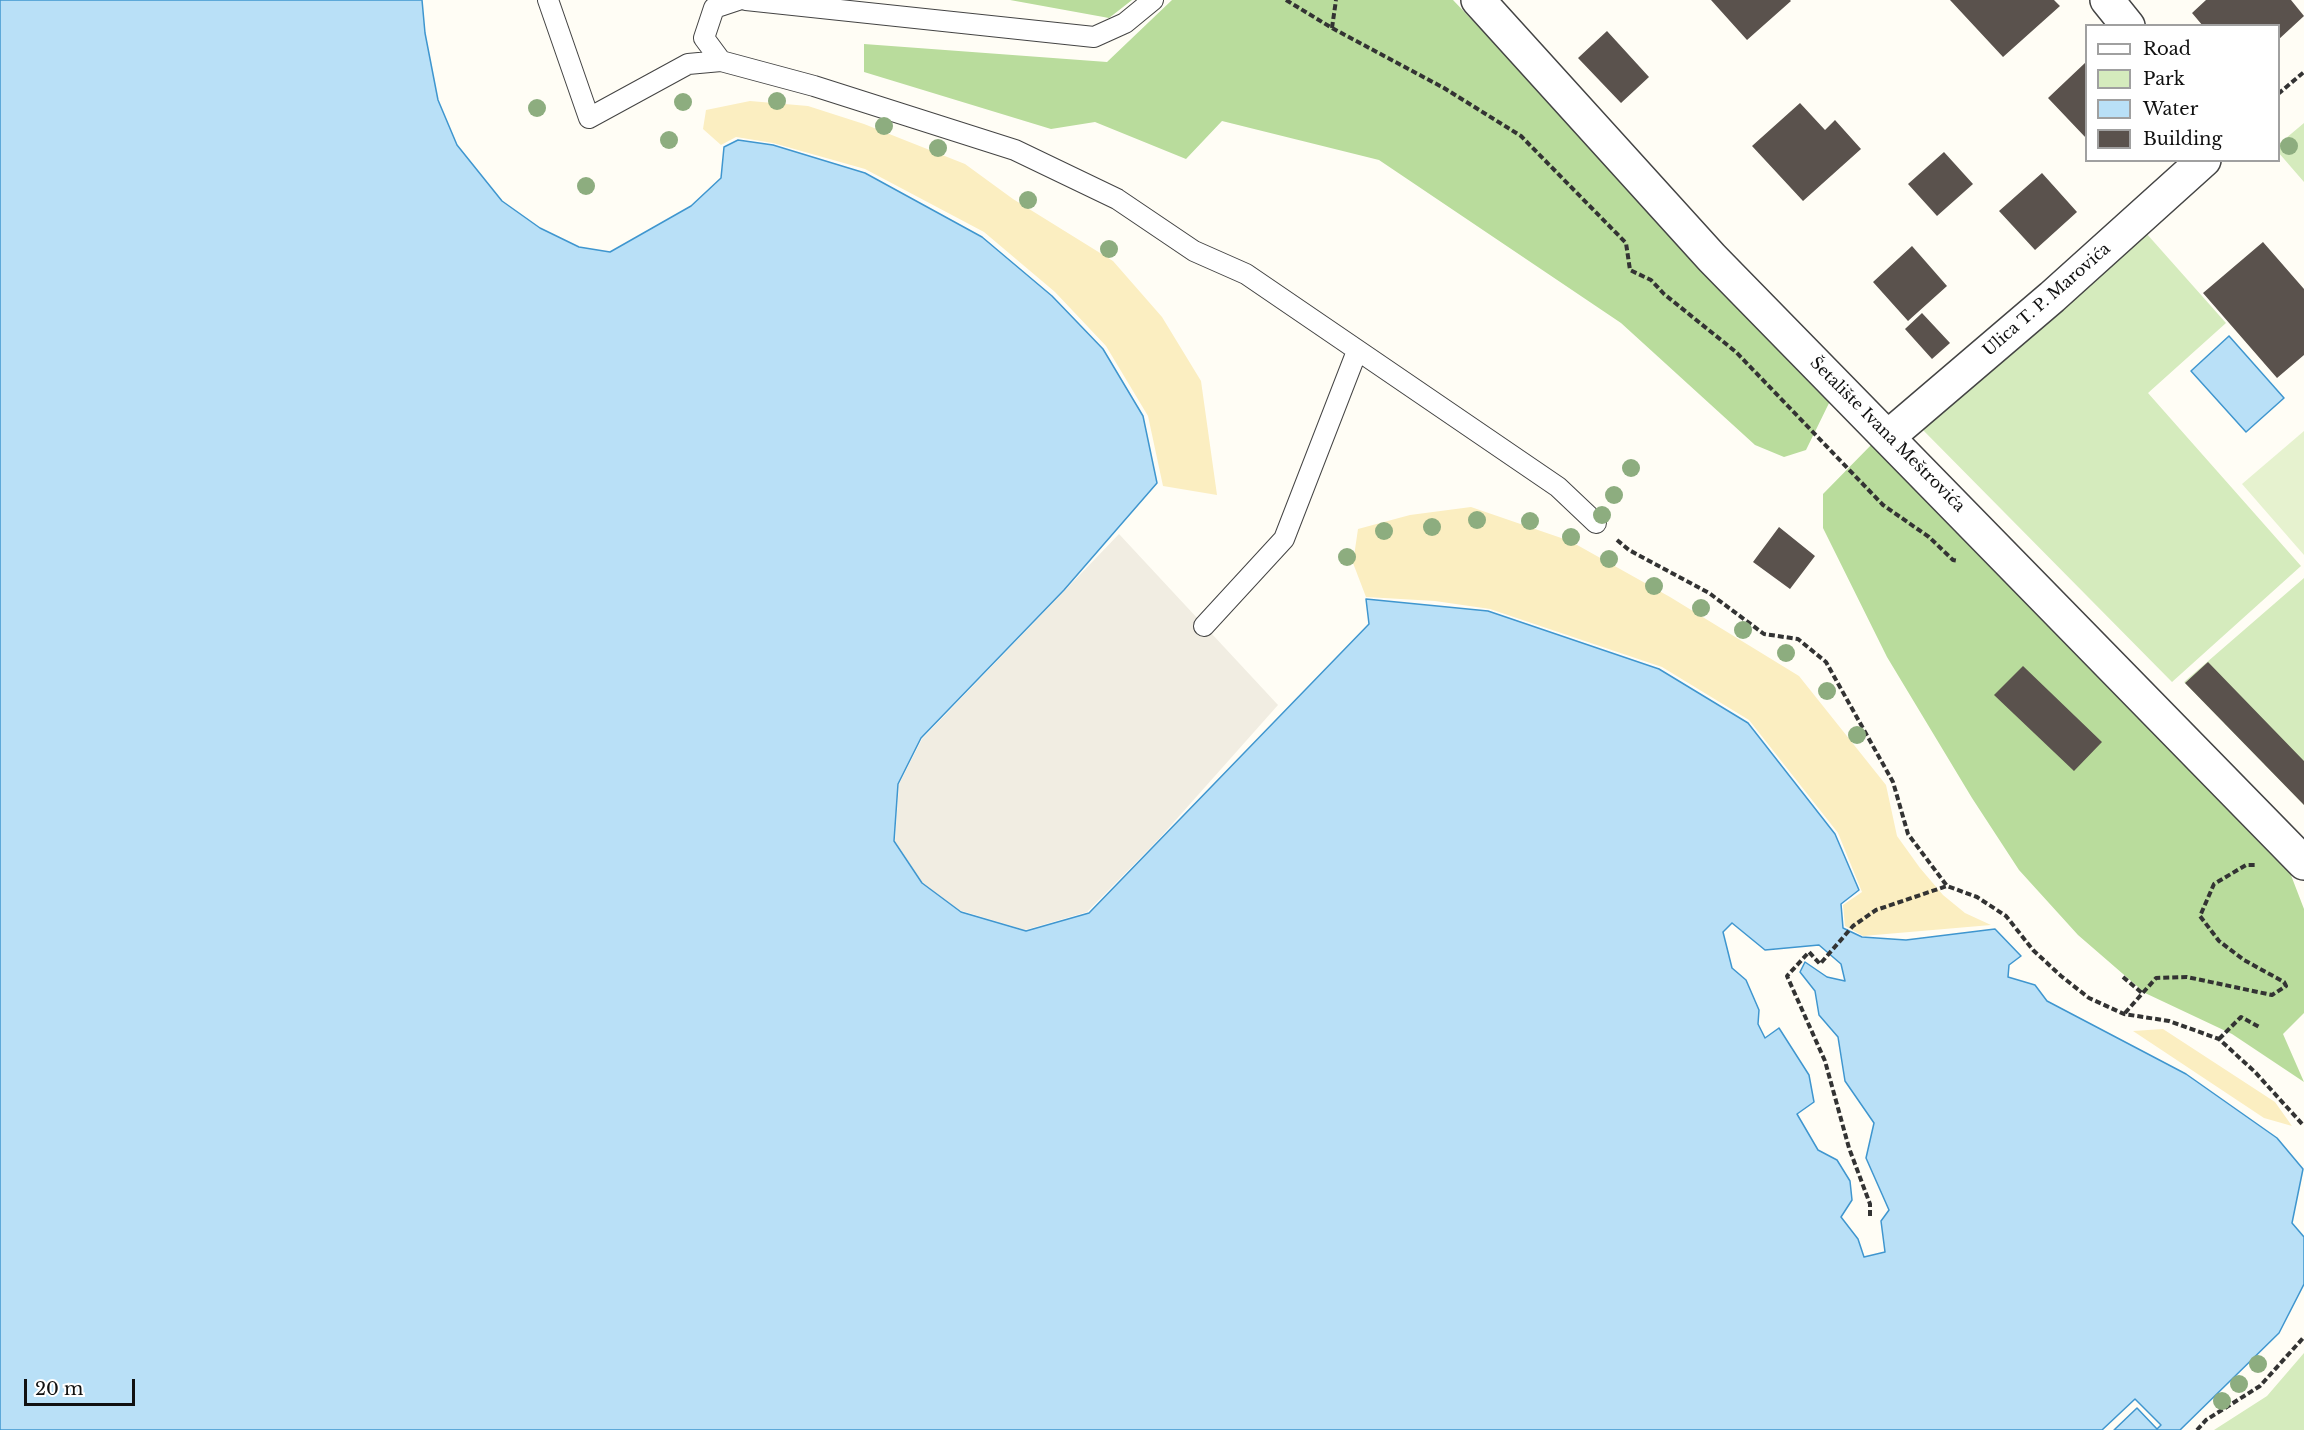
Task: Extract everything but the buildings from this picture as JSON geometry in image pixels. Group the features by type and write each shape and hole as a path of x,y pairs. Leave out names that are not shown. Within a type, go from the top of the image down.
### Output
{"street":[{"name":"Šetalište Ivana Meštrovića","path":"1478,0 1712,258 2304,863"},
{"path":"2107,0 2126,24"},
{"name":"Ulica T. P. Marovića","path":"1888,437 2052,297 2202,162"}],"lane":[{"path":"548,0 589,118 688,64 721,61 825,90 1015,150 1117,199 1194,251 1246,274 1558,487 1596,523"},
{"path":"721,61 704,38 714,8 738,0"},
{"path":"746,0 1094,37 1125,23 1153,0"},
{"path":"1204,626 1284,539 1357,351"}],"path":[{"path":"1286,0 1332,28 1390,57 1521,136 1626,243 1630,270 1651,280 1664,294 1736,352 1883,505 1929,537 1953,560 1962,562"},
{"path":"1332,28 1335,0"},
{"path":"2280,92 2304,72"},
{"path":"1596,523 1629,550 1709,592 1764,634 1798,639 1826,662 1893,782 1908,834 1947,886 1977,897 2006,916 2033,950 2089,998 2124,1014 2169,1021 2219,1039 2255,1072 2304,1126"},
{"path":"2124,1014 2156,978 2187,977 2272,995 2286,986 2284,982 2244,960 2219,941 2200,916 2214,884 2246,865 2262,866"},
{"path":"1870,1216 1870,1204 1849,1148 1829,1072 1787,976 1809,952 1820,964 1853,926 1876,910 1947,886"},
{"path":"2123,977 2142,993"},
{"path":"2219,1039 2241,1017 2261,1028"},
{"path":"2197,1430 2206,1420 2260,1386 2304,1337"}],"green space":[{"path":"1010,0 1132,0 1109,18"},
{"path":"1172,0 1453,0 1832,397 1806,450 1784,457 1755,445 1621,323 1379,160 1222,121 1186,159 1095,122 1051,129 864,72 864,44 1107,62"},
{"path":"2304,123 2304,182 2280,154 2280,143"},
{"path":"2146,233 2226,323 2148,393 2301,566 2172,682 1919,426"},
{"path":"2304,431 2304,555 2242,484"},
{"path":"1874,442 2289,870 2304,909 2304,1013 2283,1034 2304,1082 2232,1034 2145,993 2078,935 2019,870 1972,798 1887,657 1823,528 1823,494"},
{"path":"2304,578 2304,805 2184,682"},
{"path":"2304,1353 2304,1430 2214,1430 2267,1396"}],"sand":[{"path":"750,101 808,106 864,124 965,164 1013,199 1113,261 1162,317 1201,381 1217,495 1163,486 1148,416 1106,346 1055,292 984,232 865,169 773,143 736,137 721,145 703,129 706,110"},
{"path":"1471,507 1570,541 1670,597 1799,676 1886,785 1897,836 1920,868 1943,895 1965,913 1991,925 1863,936 1845,926 1843,905 1862,892 1838,833 1749,720 1662,667 1490,609 1435,601 1366,597 1353,563 1358,529 1410,515"},
{"path":"2163,1029 2275,1102 2292,1126 2264,1118 2133,1031"}],"shaded area":[{"path":"1119,534 1278,705 1158,840 1087,912 1025,930 959,910 922,883 895,841 899,784 922,739"}],"water":[{"path":"0,0 422,0 425,33 438,100 457,145 502,201 540,228 579,247 610,252 691,206 721,178 724,147 738,140 773,145 865,173 982,237 1052,296 1103,349 1143,416 1157,483 1064,590 921,738 898,784 894,841 922,883 961,912 1026,931 1089,913 1369,624 1366,599 1488,611 1659,669 1748,723 1835,834 1859,890 1841,904 1843,928 1862,937 1906,940 1995,929 2021,956 2009,965 2008,977 2035,985 2047,1001 2186,1074 2277,1138 2303,1169 2292,1223 2304,1237 2304,1284 2279,1333 2180,1430 2114,1430 2137,1408 2157,1429 2161,1425 2135,1399 2102,1430 0,1430","holes":["1732,923 1765,950 1819,945 1841,964 1845,981 1827,977 1805,962 1800,972 1815,991 1819,1015 1838,1037 1845,1081 1874,1123 1866,1158 1889,1210 1881,1221 1885,1252 1864,1257 1858,1239 1841,1217 1852,1200 1850,1181 1837,1160 1818,1150 1797,1114 1814,1102 1809,1075 1779,1028 1765,1038 1758,1024 1759,1010 1746,980 1732,968 1723,932"]},
{"path":"2229,336 2284,398 2246,432 2191,371"}]}
